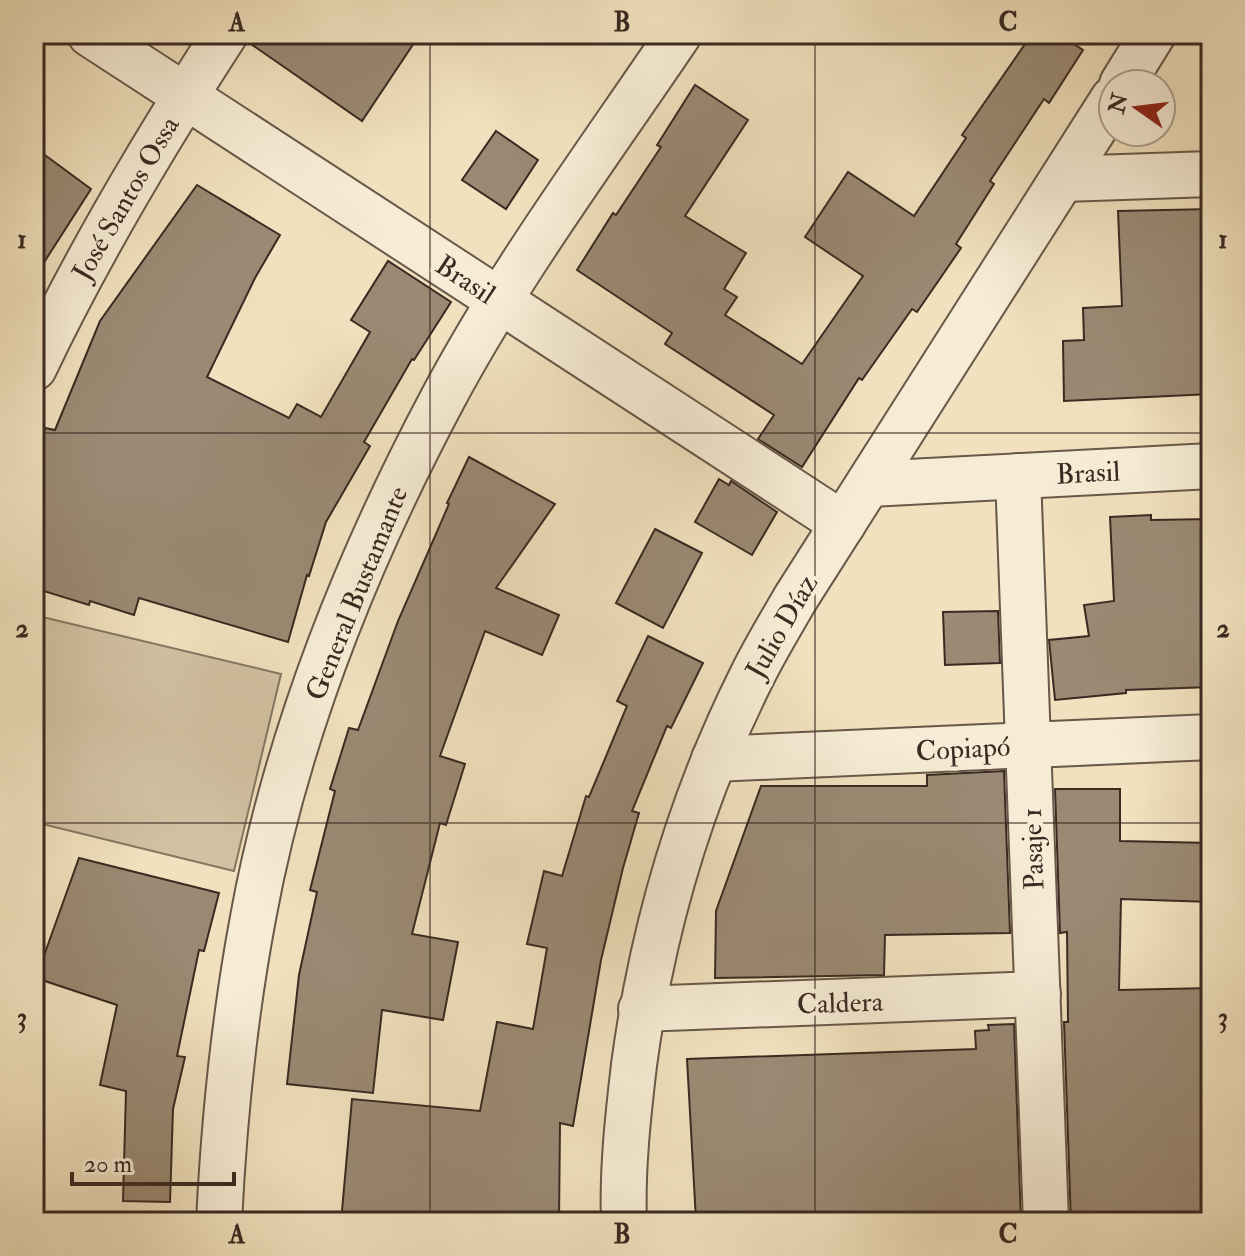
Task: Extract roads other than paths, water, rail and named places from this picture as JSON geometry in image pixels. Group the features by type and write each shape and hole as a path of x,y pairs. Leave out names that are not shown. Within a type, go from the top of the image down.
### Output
{"street":[{"name":"Brasil","path":"90,34 843,524"},
{"name":"José Santos Ossa","path":"34,368 71,291 184,97 225,34"},
{"name":"General Bustamante","path":"219,1222 224,1123 236,1018 253,915 277,813 302,727 347,600 392,498 443,398 500,301 679,34"},
{"path":"1132,68 1153,34"},
{"name":"Julio Díaz","path":"624,1222 628,1110 641,1009 675,872 714,759 751,677 795,599 1097,125"},
{"path":"1063,179 1211,174"},
{"name":"Brasil","path":"870,484 1211,466"},
{"name":"Pasaje 1","path":"1018,476 1046,1222"},
{"name":"Copiapó","path":"714,759 1211,737"},
{"name":"Caldera","path":"641,1009 1038,994"}]}
